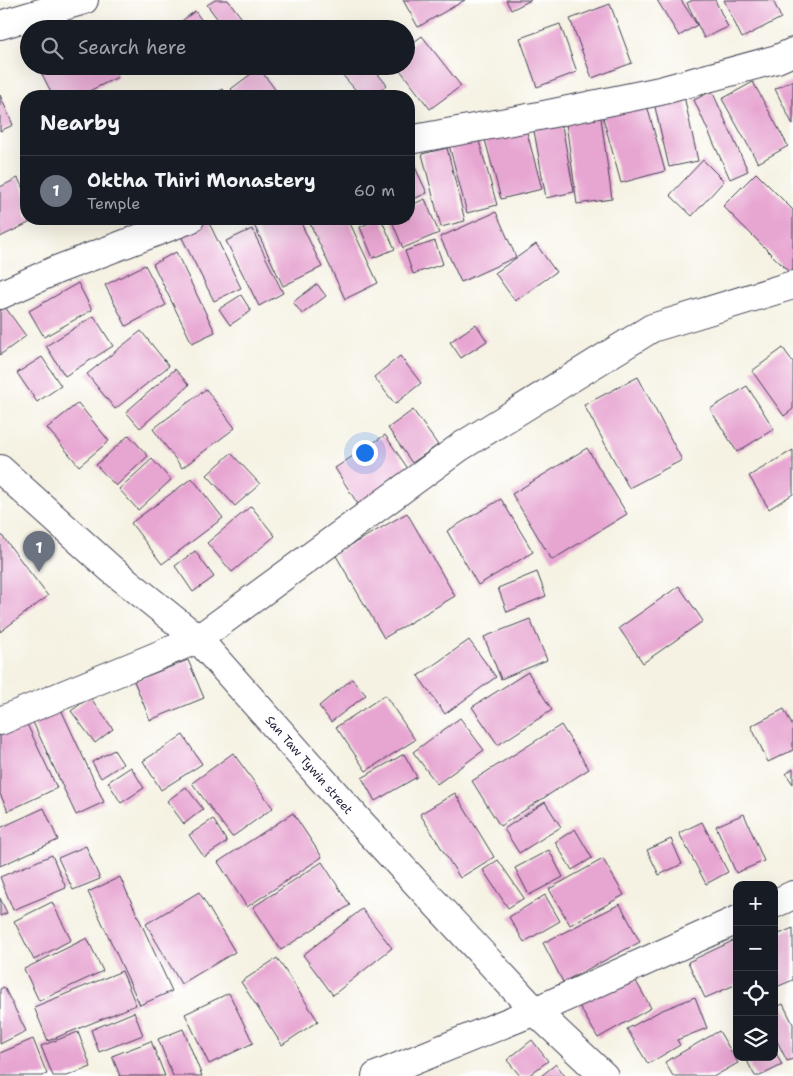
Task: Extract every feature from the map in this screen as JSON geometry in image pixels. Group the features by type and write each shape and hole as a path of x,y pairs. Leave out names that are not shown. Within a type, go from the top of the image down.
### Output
{"street":[{"path":"0,25 84,0"},
{"path":"415,139 660,91 793,52"},
{"path":"0,296 56,270 174,225"},
{"path":"0,721 198,639 460,447 652,328 793,285"},
{"name":"San Taw Tywin street","path":"0,469 111,569 198,639 360,822 536,1011 604,1076"},
{"path":"778,902 793,895"},
{"path":"376,1076 536,1011 733,922"}],"building":[{"path":"215,0 228,0 243,20 218,20 207,5"},
{"path":"403,0 465,0 418,27"},
{"path":"506,0 531,0 511,10"},
{"path":"657,0 681,0 697,25 679,36"},
{"path":"693,0 715,0 728,27 704,38 687,3"},
{"path":"724,0 773,0 781,18 742,38"},
{"path":"610,4 632,63 592,78 570,19"},
{"path":"195,11 202,20 183,20"},
{"path":"560,24 577,72 537,87 520,38"},
{"path":"422,36 461,86 430,109 404,75 415,75 415,41"},
{"path":"42,75 117,75 118,77 91,90 50,90"},
{"path":"250,75 264,75 276,90 232,90"},
{"path":"343,75 379,75 387,85 381,90 356,90"},
{"path":"793,80 793,125 775,89"},
{"path":"753,82 788,146 758,163 722,99"},
{"path":"712,91 748,171 730,179 694,100"},
{"path":"0,95 13,125 0,131"},
{"path":"684,96 698,161 669,167 654,103"},
{"path":"646,102 665,171 621,183 602,114"},
{"path":"601,118 612,199 577,204 566,123"},
{"path":"561,120 574,192 546,198 533,125"},
{"path":"525,125 542,189 501,199 484,136"},
{"path":"477,134 497,205 467,213 448,141"},
{"path":"447,148 465,221 441,227 422,154"},
{"path":"703,160 724,181 692,216 670,195"},
{"path":"415,167 427,193 415,198"},
{"path":"756,173 793,210 793,273 791,274 723,206"},
{"path":"18,178 20,182 20,225 25,225 0,237 0,187"},
{"path":"425,199 439,233 403,248 393,225 415,225 415,203"},
{"path":"496,212 516,257 461,282 440,237"},
{"path":"193,225 210,225 241,288 214,301 179,232"},
{"path":"254,225 302,225 322,267 283,286"},
{"path":"311,225 351,225 378,283 345,299"},
{"path":"364,225 384,225 395,249 373,258 360,227"},
{"path":"252,229 283,293 259,306 226,241"},
{"path":"435,241 443,264 413,274 405,251"},
{"path":"536,244 556,272 515,301 495,273"},
{"path":"176,252 215,332 192,343 153,264"},
{"path":"145,265 166,305 126,326 105,285"},
{"path":"78,283 92,310 44,337 29,311"},
{"path":"317,284 326,296 302,314 293,302"},
{"path":"241,295 251,311 230,325 219,309"},
{"path":"5,307 26,336 0,355 0,311"},
{"path":"94,316 113,346 65,376 46,346"},
{"path":"476,324 487,341 461,358 450,342"},
{"path":"141,331 169,366 115,409 87,374"},
{"path":"783,348 793,362 793,409 784,416 752,371"},
{"path":"400,356 421,383 395,404 374,377"},
{"path":"42,357 61,386 37,402 17,373"},
{"path":"175,369 189,385 140,428 126,412"},
{"path":"638,377 682,460 629,488 584,405"},
{"path":"747,386 774,429 737,452 710,409"},
{"path":"206,389 235,428 182,468 153,429"},
{"path":"78,403 109,441 79,466 47,428"},
{"path":"413,410 438,445 412,463 388,428"},
{"path":"129,435 148,456 116,486 96,465"},
{"path":"385,435 411,473 359,506 335,468"},
{"path":"587,448 627,514 552,560 512,494"},
{"path":"793,450 793,494 769,509 749,476"},
{"path":"231,453 260,484 235,506 207,475"},
{"path":"152,459 171,480 138,510 119,489"},
{"path":"192,478 223,518 162,564 131,523"},
{"path":"501,499 533,552 478,585 447,531"},
{"path":"251,506 275,536 232,572 207,543"},
{"path":"407,513 455,596 384,638 335,554"},
{"path":"0,533 48,596 0,632"},
{"path":"195,551 214,577 193,592 175,566"},
{"path":"537,572 546,596 507,612 498,588"},
{"path":"679,586 703,621 643,663 619,628"},
{"path":"530,619 547,660 501,679 484,637"},
{"path":"469,640 496,677 445,714 418,676"},
{"path":"188,660 204,698 150,720 134,681"},
{"path":"528,672 552,710 498,745 472,707"},
{"path":"352,679 366,695 331,722 319,706"},
{"path":"385,695 415,740 366,771 336,727"},
{"path":"90,697 113,729 95,743 71,711"},
{"path":"59,705 104,802 76,815 31,718"},
{"path":"784,709 793,727 793,750 768,762 751,726"},
{"path":"460,718 484,750 437,784 413,752"},
{"path":"26,722 57,788 8,811 0,794 0,735"},
{"path":"561,725 589,769 500,826 472,781"},
{"path":"183,735 202,764 161,790 143,761"},
{"path":"114,750 123,764 101,778 92,762"},
{"path":"233,753 273,808 232,837 192,783"},
{"path":"404,754 417,777 375,801 362,778"},
{"path":"131,767 144,788 121,803 108,782"},
{"path":"793,768 793,784 786,774"},
{"path":"186,787 203,809 184,824 167,801"},
{"path":"455,793 494,857 460,878 420,814"},
{"path":"545,802 561,827 519,853 504,829"},
{"path":"44,808 58,840 0,866 0,828"},
{"path":"293,813 322,857 247,907 218,862"},
{"path":"744,814 764,861 736,873 716,826"},
{"path":"213,819 227,842 204,857 189,835"},
{"path":"702,822 728,872 706,884 679,833"},
{"path":"575,829 592,858 572,870 555,842"},
{"path":"671,839 682,864 659,875 647,850"},
{"path":"86,846 100,879 73,890 58,858"},
{"path":"549,850 563,877 529,895 515,868"},
{"path":"52,855 66,888 13,910 0,877"},
{"path":"603,859 624,895 570,925 549,889"},
{"path":"498,860 524,898 508,908 483,870"},
{"path":"322,862 350,905 281,950 253,907"},
{"path":"120,877 172,991 140,1005 88,892"},
{"path":"199,892 235,952 181,984 146,924"},
{"path":"545,895 560,921 524,942 509,917"},
{"path":"0,898 7,913 0,916"},
{"path":"52,902 71,940 34,960 14,921"},
{"path":"620,904 640,942 563,982 543,943"},
{"path":"362,909 392,948 333,995 303,955"},
{"path":"793,928 793,980 778,986 778,971 778,934"},
{"path":"87,938 103,971 39,1001 24,969"},
{"path":"733,941 733,986 705,998 688,962"},
{"path":"277,958 318,1021 282,1045 241,982"},
{"path":"122,971 136,1005 48,1041 34,1007"},
{"path":"632,974 651,1008 598,1038 578,1004"},
{"path":"4,987 26,1031 0,1044 0,989"},
{"path":"229,993 253,1043 209,1064 185,1014"},
{"path":"695,997 707,1028 677,1040 680,1045 648,1064 627,1029 660,1011"},
{"path":"783,1004 793,1024 793,1059 787,1061 778,1043 778,1006"},
{"path":"134,1012 143,1035 99,1052 91,1030"},
{"path":"183,1029 202,1076 173,1076 158,1039"},
{"path":"719,1031 733,1055 733,1061 738,1063 715,1076 673,1076 665,1062"},
{"path":"78,1032 91,1067 67,1076 53,1076 41,1046"},
{"path":"33,1039 47,1074 42,1076 0,1076 0,1053"},
{"path":"532,1040 548,1061 528,1076 520,1076 507,1060"},
{"path":"151,1041 165,1076 120,1076 112,1056"},
{"path":"778,1057 782,1065 760,1076 755,1076 747,1061 778,1061"},
{"path":"556,1064 565,1076 541,1076"}],"place":[{"name":"Oktha Thiri Monastery","path":"39,572"}]}
